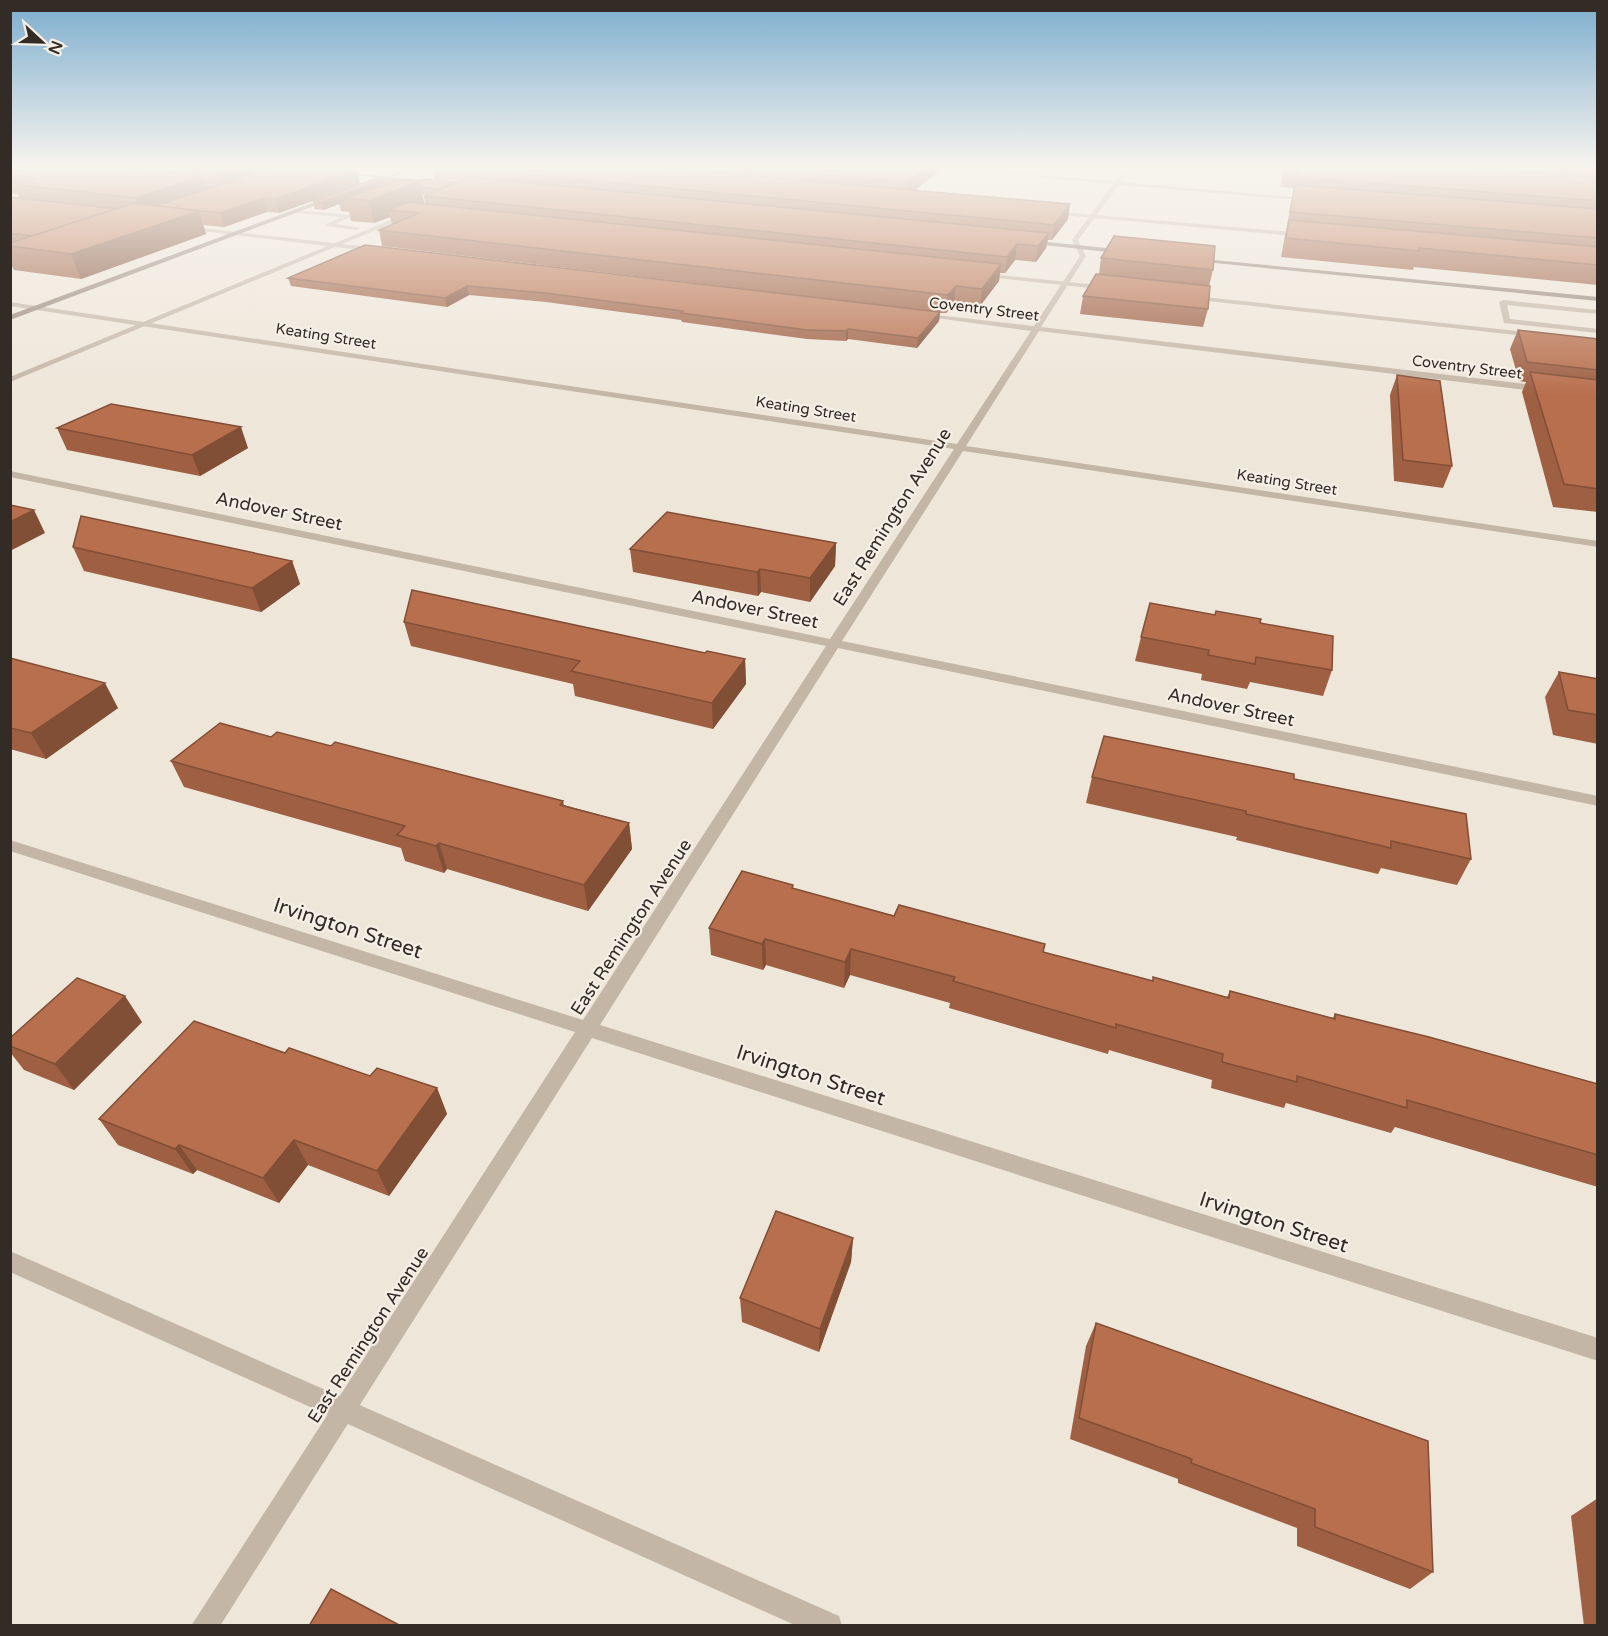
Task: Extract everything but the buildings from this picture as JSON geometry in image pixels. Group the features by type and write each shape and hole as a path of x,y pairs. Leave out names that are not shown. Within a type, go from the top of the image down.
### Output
{"main road":[{"path":"10,318 209,243"},
{"path":"1042,243 1131,252"},
{"path":"1185,258 1598,299"}],"street":[{"path":"320,243 382,251"},
{"path":"10,381 338,243"},
{"name":"East Remington Avenue","path":"204,1626 835,644 1034,329 1083,256 1078,247"},
{"path":"969,273 1112,289"},
{"path":"1183,296 1538,335"},
{"path":"1585,298 1594,312"},
{"path":"1594,312 1503,302 1507,321 1598,331"},
{"name":"Keating Street","path":"10,304 1598,544"},
{"name":"Coventry Street","path":"915,315 1551,390"},
{"name":"Andover Street","path":"10,474 1598,801"},
{"name":"Irvington Street","path":"10,845 1598,1350"},
{"path":"10,1261 829,1626"}]}
